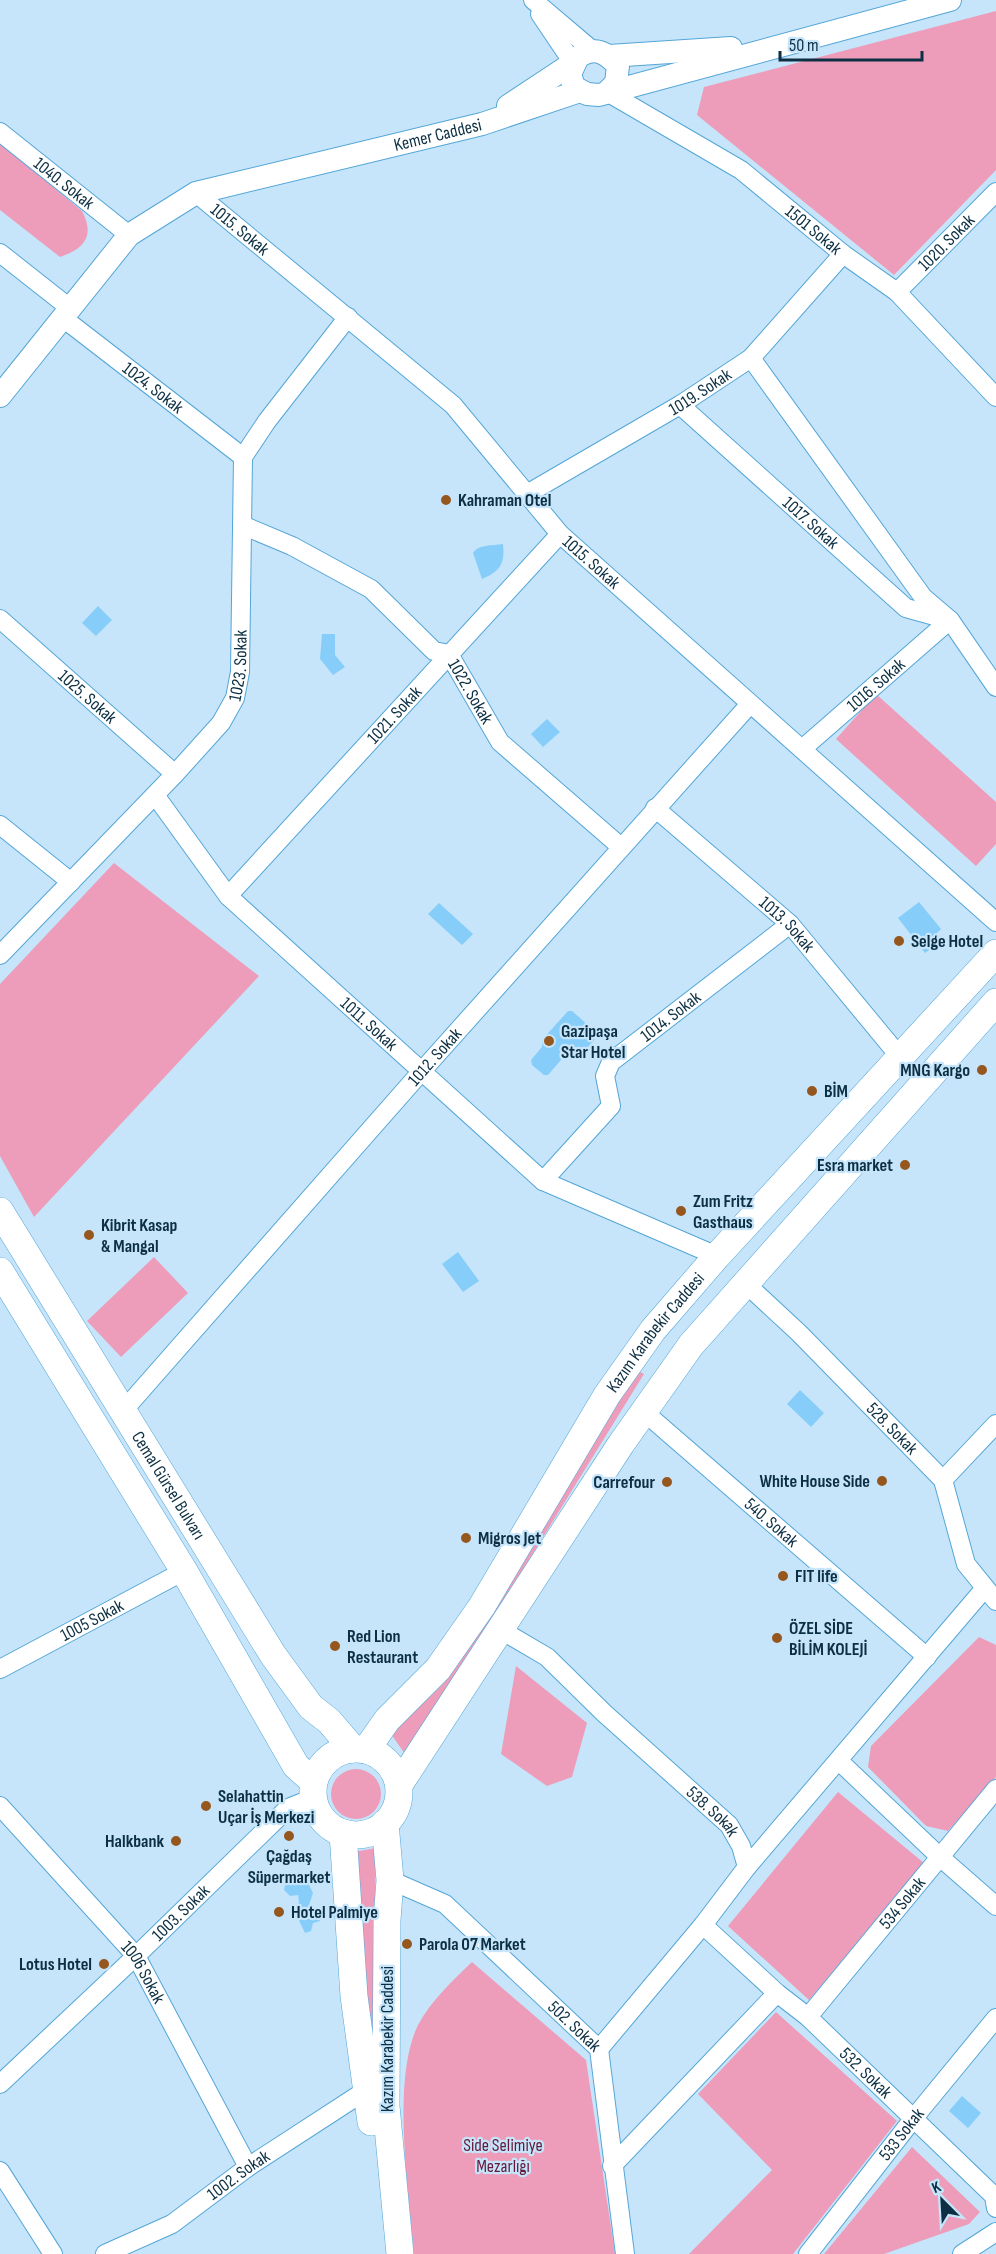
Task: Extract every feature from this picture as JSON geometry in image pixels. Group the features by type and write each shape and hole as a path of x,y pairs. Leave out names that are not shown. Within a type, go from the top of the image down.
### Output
{"main road":[{"name":"Kazım Karabekir Caddesi","path":"359,1749 438,1669 482,1606 607,1395 653,1330 717,1256 996,953"},
{"name":"Kazım Karabekir Caddesi","path":"399,1785 643,1411 691,1345 996,1002"},
{"name":"Cemal Gürsel Bulvarı","path":"0,1211 273,1655 311,1707 359,1749"},
{"name":"Cemal Gürsel Bulvarı","path":"4,1289 184,1571 296,1766 313,1790"},
{"path":"359,1749 375,1753 389,1764 399,1785 397,1807 386,1823 367,1834 353,1835 331,1828 322,1819 313,1790 317,1773 331,1756 359,1749"},
{"name":"Kazım Karabekir Caddesi","path":"386,1823 390,1880 387,1920 386,2106 400,2254"},
{"name":"Kazım Karabekir Caddesi","path":"343,1833 354,1996 368,2089 383,2254"}],"street":[{"path":"532,0 618,66 616,84 607,92"},
{"path":"532,0 573,63 570,74 574,87 580,91"},
{"name":"Kemer Caddesi","path":"0,396 129,235 196,193 482,123 580,91 595,95 607,92 950,0"},
{"path":"482,123 573,63 578,57 601,53 783,44"},
{"name":"1501 Sokak","path":"607,92 741,170 843,254 897,292 996,397"},
{"name":"1040. Sokak","path":"0,132 129,235"},
{"name":"1020. Sokak","path":"897,292 996,192"},
{"name":"1015. Sokak","path":"196,193 453,405 560,534 996,922"},
{"name":"1024. Sokak","path":"0,253 67,313 243,457"},
{"name":"1019. Sokak","path":"527,494 681,405 751,358 843,254"},
{"path":"243,457 348,317"},
{"path":"751,358 923,597 950,620 996,687"},
{"name":"1017. Sokak","path":"681,405 906,608 950,620"},
{"name":"1023. Sokak","path":"0,955 175,774 221,723 235,698 240,672 243,457"},
{"name":"1022. Sokak","path":"242,525 292,546 371,589 434,651 448,654 500,742 621,847"},
{"name":"1021. Sokak","path":"228,896 560,534"},
{"name":"1025. Sokak","path":"0,619 175,774"},
{"name":"1016. Sokak","path":"801,749 950,620"},
{"name":"1012. Sokak","path":"123,1411 421,1072 750,704"},
{"name":"1011. Sokak","path":"155,795 228,896 543,1181 717,1256"},
{"name":"1013. Sokak","path":"656,808 790,924 900,1057"},
{"path":"0,825 71,882"},
{"name":"1014. Sokak","path":"543,1181 611,1106 605,1076 611,1062 790,924"},
{"name":"528. Sokak","path":"746,1283 856,1390 943,1480 966,1564 991,1594"},
{"name":"540. Sokak","path":"643,1411 927,1657"},
{"path":"943,1480 996,1424"},
{"name":"1005 Sokak","path":"0,1669 184,1571"},
{"path":"599,2049 703,1925 747,1867 927,1657 991,1594"},
{"name":"538. Sokak","path":"501,1630 547,1657 604,1713 729,1825 741,1846 747,1867"},
{"path":"839,1761 940,1857 996,1906"},
{"name":"534 Sokak","path":"808,2017 996,1789"},
{"name":"1003. Sokak","path":"0,2084 288,1808 313,1790"},
{"name":"1006 Sokak","path":"0,1806 136,1956 248,2167"},
{"name":"502. Sokak","path":"390,1880 445,1904 599,2049 612,2166 625,2254"},
{"path":"703,1925 777,1993 808,2017"},
{"path":"612,2166 777,1993"},
{"name":"532. Sokak","path":"808,2017 994,2196 996,2208"},
{"name":"533 Sokak","path":"808,2254 913,2119 996,2018"},
{"name":"1002. Sokak","path":"105,2254 172,2224 248,2167 368,2089"},
{"path":"0,2171 53,2254"},
{"path":"962,2254 996,2232"}],"green space":[{"path":"996,11 996,170 894,275 697,115 704,87"},
{"path":"0,143 82,211 88,227 87,234 76,250 60,257 0,210"},
{"path":"876,694 996,802 996,844 976,866 836,739"},
{"path":"114,863 259,976 34,1217 0,1156 0,984"},
{"path":"154,1257 188,1293 121,1357 87,1321"},
{"path":"638,1371 644,1374 407,1757 391,1734 444,1683"},
{"path":"979,1637 996,1645 996,1777 948,1831 926,1826 868,1767 871,1746"},
{"path":"516,1666 587,1723 572,1777 547,1786 501,1754"},
{"path":"356,1769 374,1776 381,1794 374,1812 356,1819 338,1812 331,1794 338,1776"},
{"path":"838,1792 924,1863 809,2000 728,1926"},
{"path":"376,1848 372,2048 353,1852"},
{"name":"Side Selimiye Mezarlığı","path":"472,1962 586,2060 615,2254 414,2254 404,2137 405,2075 410,2048 418,2025 429,2008"},
{"path":"776,2012 897,2121 793,2254 689,2254 772,2170 698,2094"},
{"path":"912,2147 980,2212 969,2224 884,2254 824,2254"}],"water":[{"path":"503,544 500,566 482,579 473,553 482,547"},
{"path":"98,606 112,620 96,636 82,623"},
{"path":"322,634 335,634 335,655 345,667 333,675 320,659"},
{"path":"547,719 560,732 543,747 531,734"},
{"path":"919,902 941,929 936,934 941,941 925,953 898,918"},
{"path":"439,903 473,934 462,945 428,914"},
{"path":"568,1011 572,1011 597,1033 597,1037 578,1058 574,1059 564,1050 560,1055 561,1060 548,1075 544,1075 532,1065 531,1060 542,1047 542,1040"},
{"path":"458,1252 479,1281 463,1292 442,1264"},
{"path":"800,1390 824,1413 811,1427 787,1404"},
{"path":"305,1877 313,1893 309,1905 322,1914 320,1921 313,1923 311,1931 305,1933 295,1912 299,1902 298,1895 290,1896 284,1890 286,1881"},
{"path":"962,2096 981,2113 968,2128 949,2111"}],"place":[{"name":"Kahraman Otel","path":"446,500"},
{"name":"Selge Hotel","path":"899,941"},
{"name":"Gazipaşa Star Hotel","path":"549,1041"},
{"name":"MNG Kargo","path":"982,1070"},
{"name":"BİM","path":"812,1091"},
{"name":"Esra market","path":"905,1165"},
{"name":"Zum Fritz Gasthaus","path":"681,1211"},
{"name":"Kibrit Kasap & Mangal","path":"89,1235"},
{"name":"White House Side","path":"882,1481"},
{"name":"Carrefour","path":"667,1482"},
{"name":"Migros Jet","path":"466,1538"},
{"name":"FIT life","path":"783,1576"},
{"name":"ÖZEL SİDE BİLİM KOLEJİ","path":"777,1638"},
{"name":"Red Lion Restaurant","path":"335,1646"},
{"name":"Selahattin Uçar İş Merkezi","path":"206,1806"},
{"name":"Çağdaş Süpermarket","path":"289,1836"},
{"name":"Halkbank","path":"176,1841"},
{"name":"Hotel Palmiye","path":"279,1912"},
{"name":"Parola 07 Market","path":"407,1944"},
{"name":"Lotus Hotel","path":"104,1964"}]}
